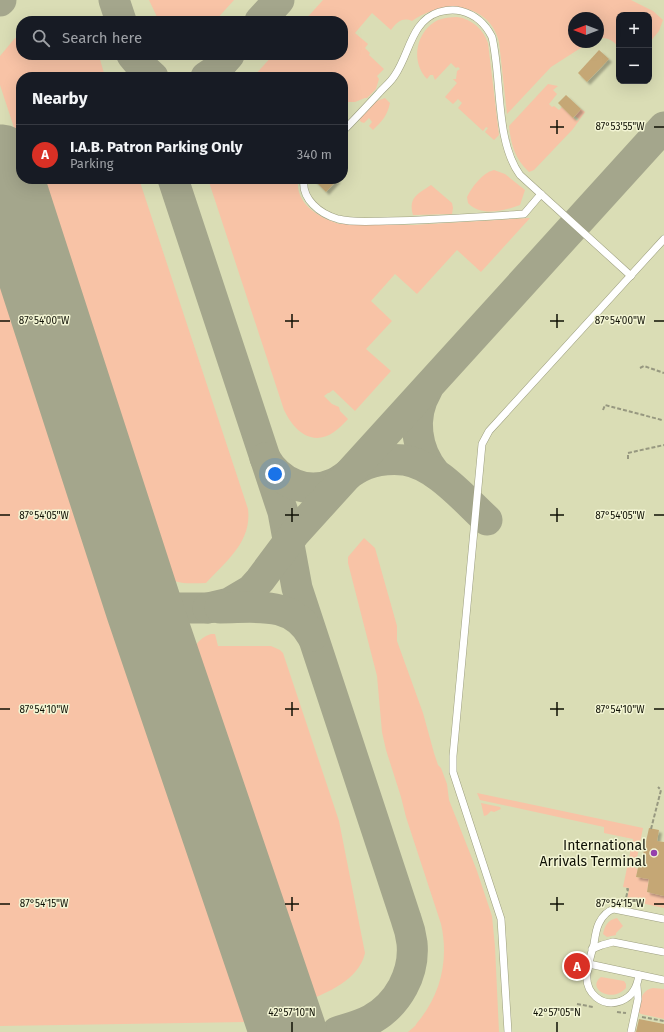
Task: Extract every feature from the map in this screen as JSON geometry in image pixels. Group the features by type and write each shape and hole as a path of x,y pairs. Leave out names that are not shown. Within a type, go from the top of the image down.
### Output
{"lane":[{"path":"348,126 395,75 413,37 425,19 435,13 452,10 464,12 478,18 488,28 492,37 504,132 510,158 514,166 520,174 541,194 631,276"},
{"path":"303,184 309,199 320,211 338,219 352,221 413,220 524,214 541,194"},
{"path":"508,1032 501,919 453,772 482,444 490,431 664,239"},
{"path":"640,975 637,986 631,995 620,1001 609,1002 600,1000 594,996 587,979 598,924 610,910 618,909 664,919"},
{"path":"592,949 607,943 618,942 664,952"},
{"path":"589,964 664,980"},
{"path":"631,1032 638,999 637,986"}],"path":[{"path":"640,368 644,366 664,373"},
{"path":"603,410 605,405 662,420"},
{"path":"628,459 628,453 664,445"},
{"path":"651,829 661,790 658,787"},
{"path":"577,1004 599,1008"},
{"path":"613,1012 664,1021"}],"shaded area":[{"path":"0,0 664,0 664,1032 0,1032"},
{"path":"149,0 234,0 220,16 157,16"},
{"path":"323,0 631,0 653,11 663,20 659,31 652,39 652,12 616,12 616,44 604,38 604,12 568,12 568,48 581,48 551,67 507,114 499,42 494,28 485,18 475,12 463,8 436,10 424,14 412,21 403,20 395,25 391,30 372,13 355,33 368,44 365,48 370,53 369,55 384,69 377,76 379,79 376,89 367,98 355,102 348,102 348,72 258,72 268,60 348,60 348,16 309,16"},
{"path":"457,17 472,22 480,29 488,43 499,135 494,140 485,132 488,128 486,127 483,131 458,108 462,103 458,99 453,104 445,97 457,83 453,79 456,79 457,71 460,69 458,67 456,68 451,63 435,80 433,75 430,75 427,79 418,64 417,55 420,39 431,25 440,19"},
{"path":"15,38 16,60 100,60 104,72 16,72 16,134 0,85 0,56"},
{"path":"548,84 558,86 553,90 557,94 549,104 552,107 554,106 559,110 562,107 577,121 579,119 575,116 581,109 585,112 573,129 534,170 529,172 520,162 514,151 509,126"},
{"path":"385,98 390,103 386,115 373,130 369,126 372,122 369,118 364,123 359,119 374,102"},
{"path":"494,170 505,174 525,190 520,205 493,212 479,210 468,203 467,197 475,185 485,174"},
{"path":"33,184 141,184 248,509 248,521 242,541 229,559 206,583 176,582 171,580 162,572"},
{"path":"210,184 298,184 300,196 310,209 324,218 340,224 413,225 530,218 481,272 457,250 417,294 395,274 371,301 392,321 366,349 391,371 355,411 333,390 324,396 332,404 339,407 340,411 348,419 340,427 326,436 318,438 311,437 298,430 288,418 284,410"},
{"path":"431,185 452,203 452,214 413,215 413,200 418,194"},
{"path":"0,252 248,999 250,1011 246,1022 0,1026"},
{"path":"364,538 375,548 397,626 397,641 423,713 438,765 441,768 447,784 449,800 477,871 492,916 499,1032 408,1032 415,1026 425,1012 437,989 443,963 443,937 441,924 386,750 382,732 377,676 348,563 348,557"},
{"path":"215,634 218,646 271,646 283,653 339,821 365,953 362,962 349,978 332,990 304,1002 191,663 192,653 196,645 202,638"},
{"path":"477,793 643,828 635,868 638,869 636,877 649,879 647,892 664,896 664,908 627,900 629,888 623,887 633,839 604,833 604,827 480,800"},
{"path":"481,803 500,807 501,809 494,812 491,811 484,816"},
{"path":"617,918 623,926 616,933 616,935 607,937 603,934 606,926 611,920"},
{"path":"601,977 624,981 626,988 620,993 614,995 602,993 596,986 597,981"},
{"path":"649,989 664,989 664,1019 638,1012 640,1001 644,994"}],"building":[{"path":"599,50 609,59 587,82 578,73"},
{"path":"566,95 581,109 573,118 558,103"},
{"path":"318,184 333,184 326,192"},
{"name":"International Arrivals Terminal","path":"649,828 659,830 657,841 664,842 664,896 647,892 649,879 636,877 639,863 641,864"},
{"path":"639,1019 664,1024 664,1032 636,1032"}],"taxiway":[{"path":"114,0 119,16"},
{"path":"265,16 279,0"},
{"path":"136,60 148,72"},
{"path":"214,72 225,60"},
{"path":"208,608 229,603 251,590 295,533 664,127"},
{"path":"175,184 283,512 297,588 411,937 411,966 408,977 397,997 381,1013 372,1019 337,1032"},
{"path":"427,390 419,411 417,422 418,433 423,454 435,473"},
{"path":"265,458 278,474 286,480 304,487 314,488 325,487 335,483 360,467 372,462 398,459 416,463 449,484 487,520"},
{"path":"144,608 208,608 229,605"},
{"path":"220,608 260,607 284,611 294,616 304,624 312,636"}],"runway":[{"path":"0,163 144,608 288,1032"}],"place":[{"name":"International Arrivals Terminal","path":"654,853"},
{"name":"I.A.B. Patron Parking Only","path":"577,966"}]}
